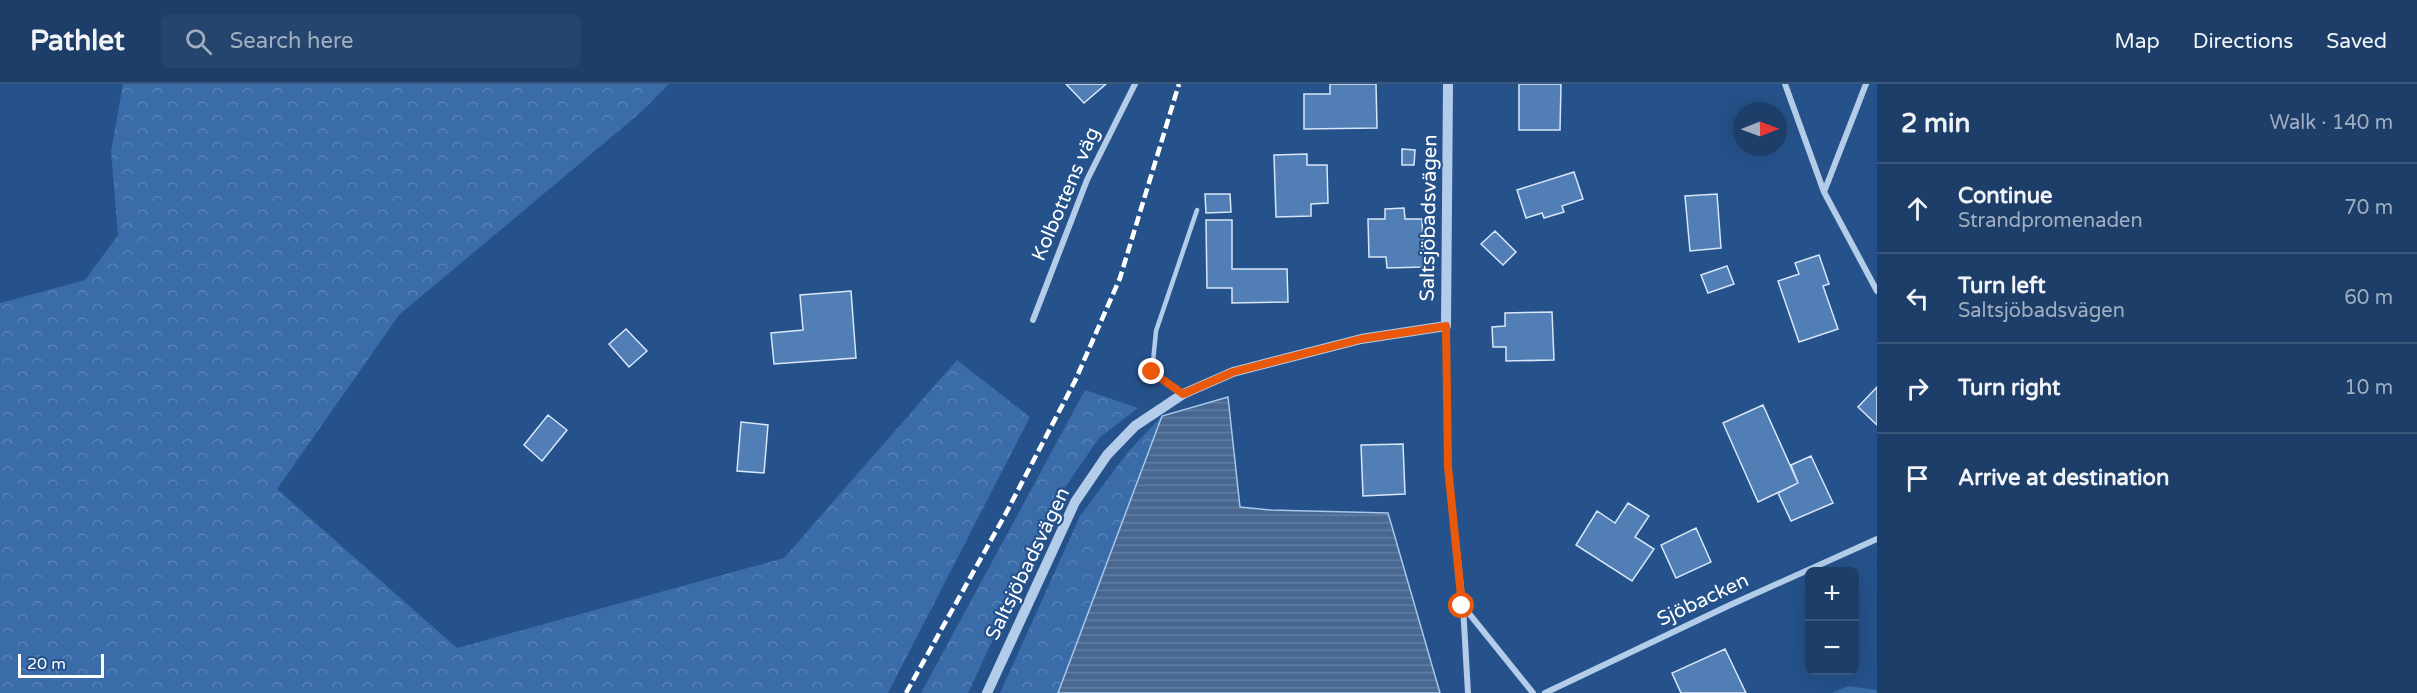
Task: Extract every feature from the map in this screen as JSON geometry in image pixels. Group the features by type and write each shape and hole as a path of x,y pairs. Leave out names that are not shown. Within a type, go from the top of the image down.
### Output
{"street":[{"name":"Kolbottens väg","path":"1033,320 1087,180 1135,84"},
{"name":"Saltsjöbadsvägen","path":"987,693 1075,502 1107,455 1135,426 1183,394 1233,372 1350,342 1446,326 1448,84"},
{"path":"1785,84 1824,192 1877,291"},
{"path":"1824,192 1866,84"},
{"path":"1446,326 1448,467 1468,693"},
{"name":"Sjöbacken","path":"1545,693 1730,605 1877,539"},
{"path":"1462,606 1533,693"}],"lane":[{"path":"1183,394 1152,372 1156,332 1197,210"}],"green space":[{"path":"123,84 669,84 640,113 399,315 277,489 457,648 784,558 957,360 1030,417 888,693 0,693 0,303 85,280 118,235 111,151"},
{"path":"1085,390 1138,408 1099,438 1061,493 968,693 921,693"},
{"path":"1162,416 1058,693 1000,693 1080,516 1128,452"},
{"path":"1848,686 1877,690 1877,693 1832,693"}],"shaded area":[{"path":"1228,397 1240,507 1388,513 1440,693 1058,693 1162,416"}],"building":[{"path":"1066,84 1106,84 1084,103"},
{"path":"1330,84 1376,84 1377,128 1304,129 1304,94 1330,94"},
{"path":"1519,84 1561,84 1560,130 1519,130"},
{"path":"1402,149 1415,150 1414,165 1402,165"},
{"path":"1307,154 1307,165 1327,165 1328,203 1311,204 1311,216 1276,217 1274,155"},
{"path":"1574,172 1583,199 1562,206 1564,212 1544,218 1542,213 1526,218 1517,190"},
{"path":"1205,194 1230,194 1231,212 1206,213"},
{"path":"1717,194 1721,248 1690,251 1685,196"},
{"path":"1404,208 1405,219 1422,219 1424,267 1387,268 1386,257 1369,257 1368,219 1385,219 1385,209"},
{"path":"1206,220 1232,220 1232,269 1287,269 1288,302 1232,303 1232,288 1207,288"},
{"path":"1495,231 1516,252 1503,265 1481,244"},
{"path":"1819,255 1829,284 1823,286 1838,329 1799,342 1778,281 1799,274 1795,263"},
{"path":"1727,266 1734,284 1708,293 1701,275"},
{"path":"851,291 856,358 774,364 771,333 803,330 800,295"},
{"path":"1552,312 1554,360 1506,361 1506,347 1493,347 1492,327 1505,326 1505,313"},
{"path":"626,329 647,351 629,367 609,344"},
{"path":"1877,387 1877,425 1858,407"},
{"path":"1763,405 1798,483 1758,502 1723,423"},
{"path":"548,415 567,430 542,461 524,445"},
{"path":"741,422 768,425 764,473 737,471"},
{"path":"1403,444 1405,494 1363,496 1361,445"},
{"path":"1811,456 1833,503 1791,521 1778,493 1798,483 1791,465"},
{"path":"1628,503 1649,516 1635,537 1654,549 1632,581 1576,545 1597,511 1615,523"},
{"path":"1696,528 1711,562 1676,578 1661,545"},
{"path":"1725,649 1746,693 1681,693 1672,673"}],"railway":[{"path":"906,693 1005,515 1075,381 1120,278 1179,84"}],"route":[{"path":"1152,372 1183,394 1233,372 1361,339 1446,326 1448,467 1462,606"}]}
